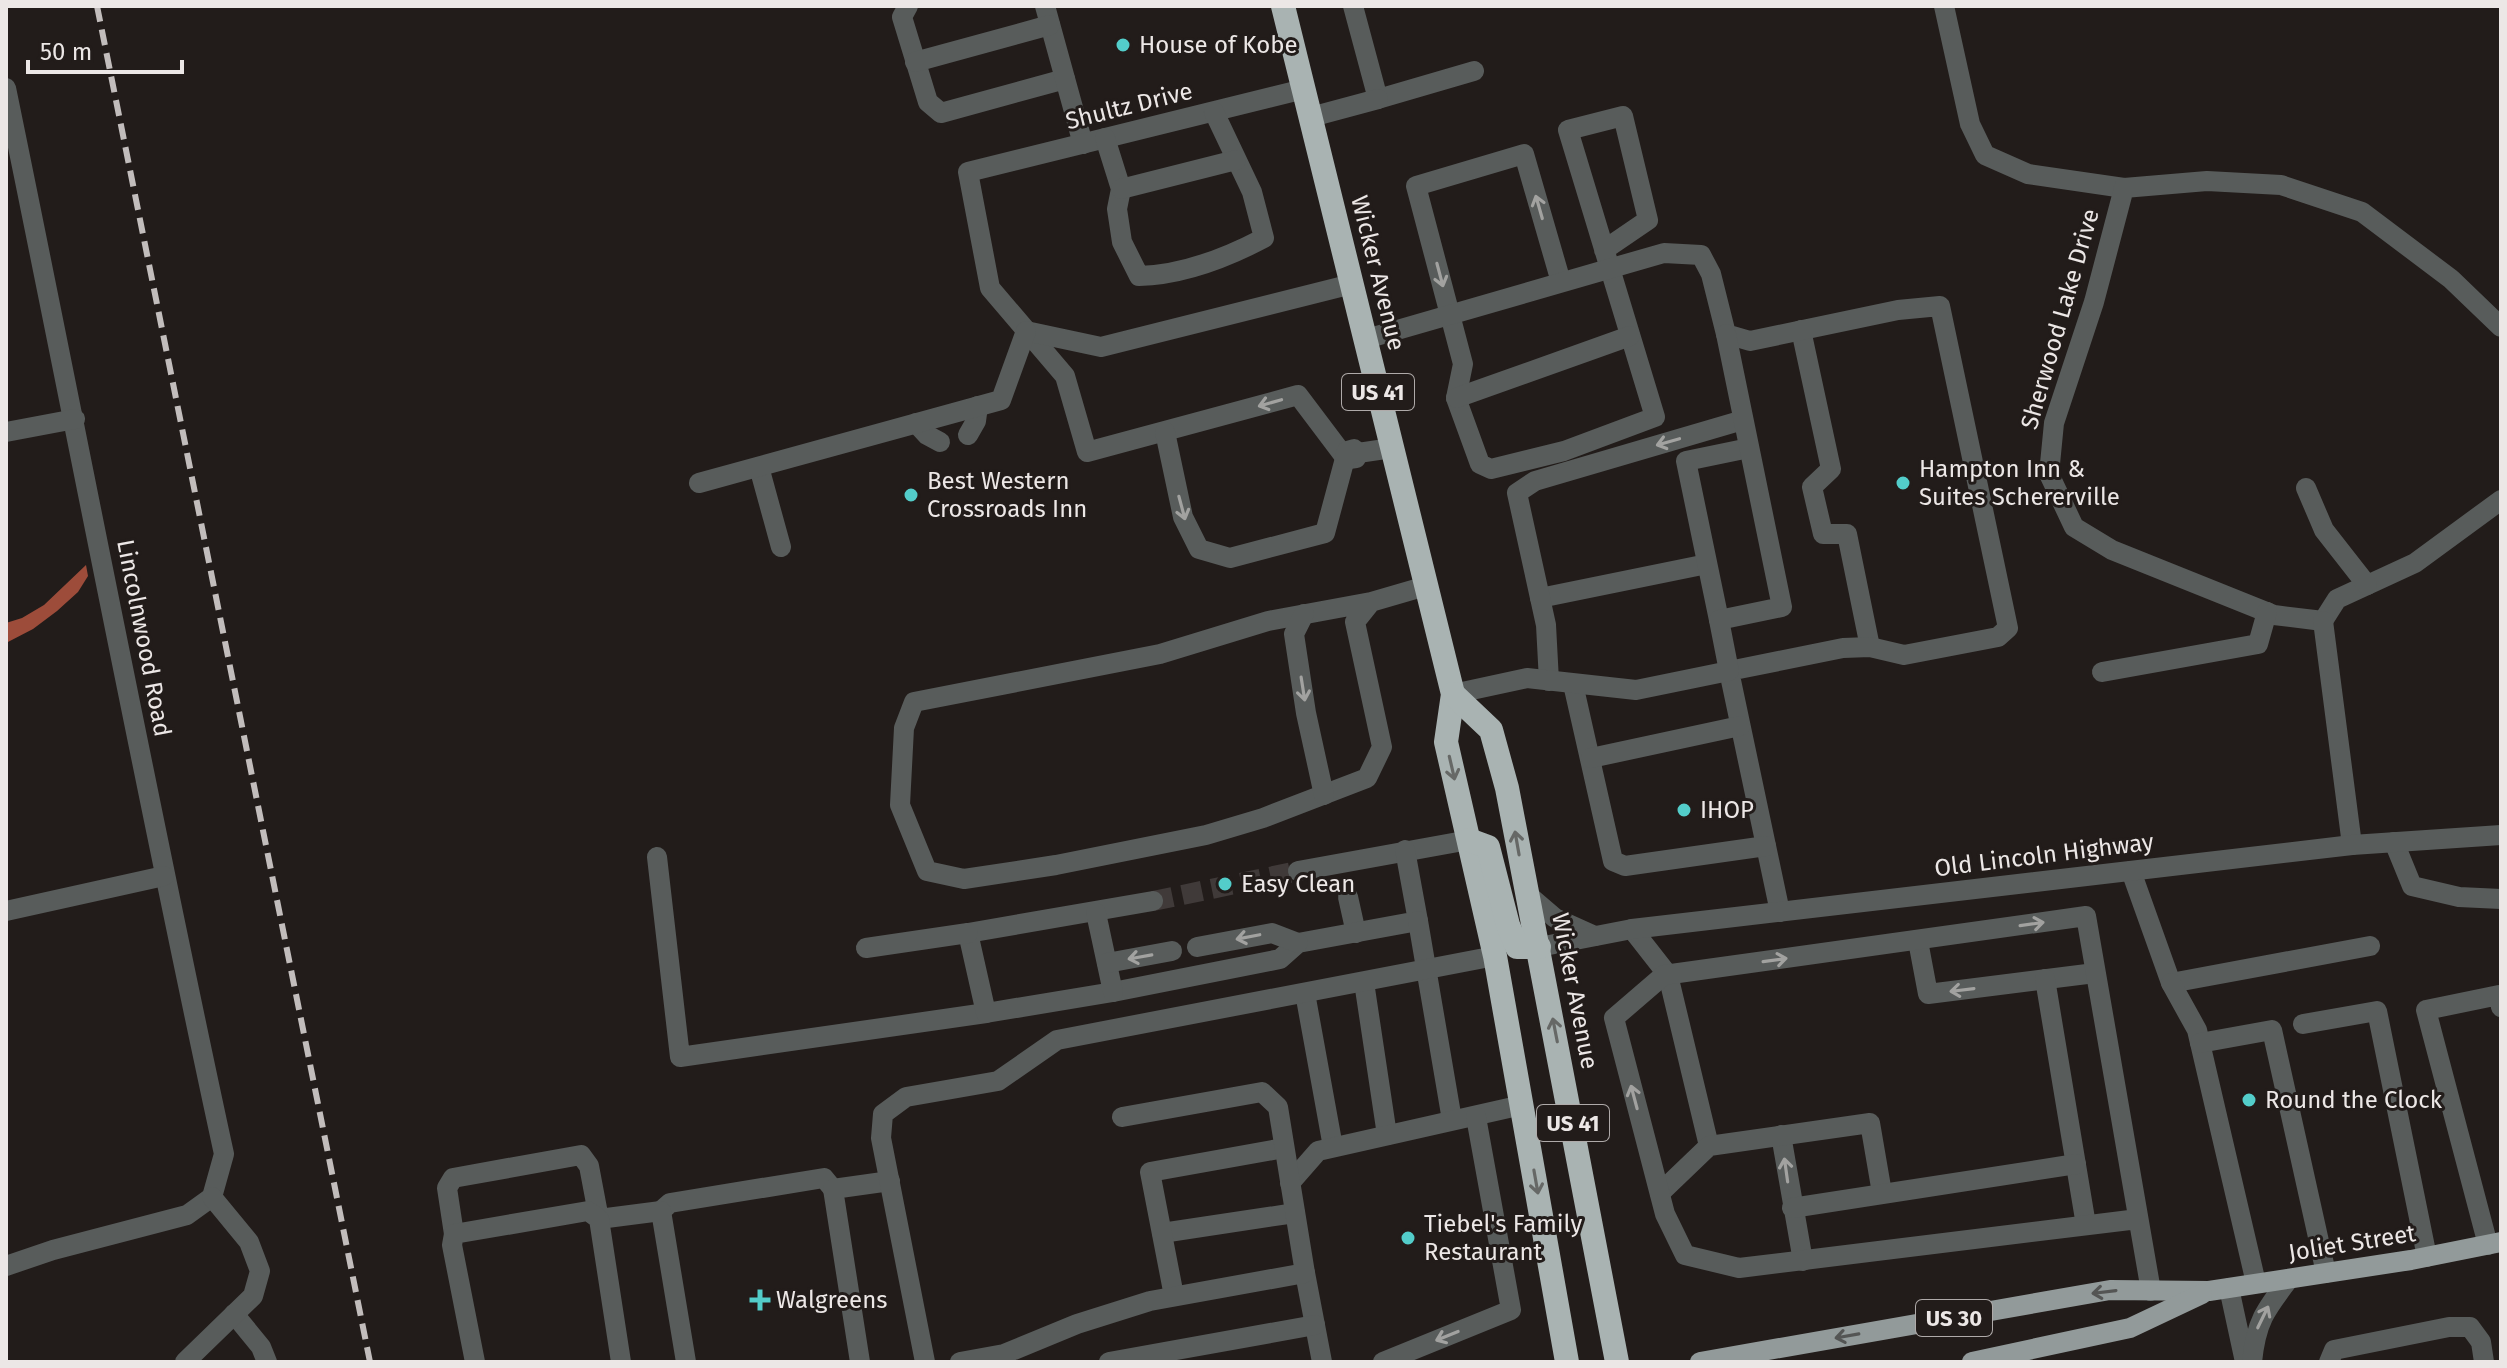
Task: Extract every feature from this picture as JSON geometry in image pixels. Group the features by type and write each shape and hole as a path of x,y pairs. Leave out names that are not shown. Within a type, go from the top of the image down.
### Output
{"highway":[{"name":"Wicker Avenue","path":"1283,6 1453,694 1446,742 1495,956 1567,1362"},
{"name":"Wicker Avenue","path":"1453,694 1491,730 1507,788 1617,1362"},
{"path":"1469,840 1488,847 1508,925 1517,947 1539,947"}],"main road":[{"name":"Joliet Street","path":"2219,1289 2495,1244"},
{"name":"US 30","path":"1700,1362 2110,1290 2219,1289"},
{"name":"US 30","path":"1972,1362 2130,1328 2219,1289"}],"street":[{"path":"908,6 902,17 915,62 928,102 941,113 1065,79"},
{"path":"1353,6 1378,99"},
{"name":"Sherwood Lake Drive","path":"1944,6 1970,124 1985,155 2028,174 2124,188 2207,181 2281,185 2362,212 2451,279 2501,327"},
{"path":"915,62 1048,16 1083,144"},
{"path":"1311,117 1474,71"},
{"name":"Lincolnwood Road","path":"6,88 75,419 164,876 224,1154 212,1197"},
{"name":"Shultz Drive","path":"1026,331 990,288 968,172 1304,89"},
{"path":"1105,138 1121,189 1117,209 1122,242 1139,276 1160,275 1231,256 1264,238 1252,192 1214,112"},
{"path":"1366,339 1450,314 1561,282 1607,259 1648,220 1623,116 1568,130 1607,259 1630,336 1655,417 1564,451 1491,469 1480,464 1456,398 1463,364 1450,314 1416,186 1524,154 1561,282"},
{"path":"1121,189 1236,160"},
{"name":"Sherwood Lake Drive","path":"2124,188 2094,302 2054,423 2049,474 2074,527 2112,550 2267,612 2323,621"},
{"path":"1607,259 1664,253 1701,255 1711,274 1782,607 1719,620"},
{"path":"1026,331 1101,347 1352,284"},
{"path":"1453,694 1527,678 1636,690 1843,648 1870,647 1904,655 1998,637 2008,628 1940,306 1898,310 1750,341 1726,334"},
{"path":"1801,330 1831,469 1812,487 1823,534 1847,534 1870,647"},
{"path":"699,483 1001,400 1026,331"},
{"path":"1026,331 1065,376 1087,452 1298,395 1351,454"},
{"path":"1456,398 1630,336"},
{"path":"968,435 976,421 978,406"},
{"path":"6,432 75,419"},
{"path":"1549,681 1546,625 1517,493 1535,481 1743,420"},
{"path":"916,423 927,435 940,442"},
{"path":"1165,432 1183,517 1199,549 1230,558 1325,533 1351,454"},
{"path":"1351,454 1392,448"},
{"path":"1749,448 1686,461 1780,912"},
{"path":"759,467 781,547"},
{"path":"2306,488 2324,530 2367,585"},
{"path":"2352,845 2323,621 2337,599 2415,563 2501,500"},
{"path":"1540,598 1707,564"},
{"path":"1371,602 1355,622 1382,747 1367,778 1263,818 1206,835 1056,865 964,879 927,871 900,805 904,728 914,702 1160,654 1268,621 1371,602 1426,586"},
{"path":"2102,672 2258,644 2267,612"},
{"path":"1304,614 1294,634 1306,713 1324,795"},
{"path":"1573,684 1613,861 1625,866 1766,846"},
{"path":"1591,758 1740,726"},
{"name":"Old Lincoln Highway","path":"1539,947 1632,929 2352,845 2501,835"},
{"path":"1298,871 1469,840"},
{"path":"2394,842 2412,886 2459,897 2501,899"},
{"path":"1405,850 1452,1120"},
{"path":"657,857 680,1057 1113,992 1280,959 1298,943"},
{"path":"1342,863 1356,933"},
{"path":"2131,871 2171,983 2197,1030 2256,1283"},
{"path":"6,911 164,876"},
{"path":"1527,894 1555,918 1595,936"},
{"path":"866,948 1096,913 1153,901"},
{"path":"1096,913 1113,992"},
{"path":"2138,1219 1739,1268 1685,1255 1665,1214 1614,1018 1664,975 2086,916 2151,1291"},
{"path":"1197,947 1272,933 1298,943 1418,921"},
{"path":"1632,929 1668,975 1709,1146"},
{"path":"968,933 986,1013"},
{"path":"1918,941 1928,994 2095,973"},
{"path":"2171,983 2370,946"},
{"path":"1107,963 1172,951"},
{"path":"925,1362 881,1138 883,1114 906,1097 998,1081 1057,1040 1495,956"},
{"path":"2045,979 2086,1225"},
{"path":"1364,982 1387,1135"},
{"path":"1305,993 1333,1147"},
{"path":"2495,1244 2426,1010 2499,995 2501,1007"},
{"path":"2303,1024 2377,1011 2427,1257"},
{"path":"2200,1043 2272,1030 2326,1273"},
{"path":"1122,1117 1262,1092 1278,1107 1322,1362"},
{"path":"1290,1183 1318,1151 1522,1105"},
{"path":"1383,1362 1511,1310 1476,1117"},
{"path":"1660,1193 1709,1146 1870,1123 1882,1193"},
{"path":"1781,1135 1803,1261"},
{"path":"1174,1296 1150,1172 1284,1148"},
{"path":"475,1362 452,1245 454,1234 447,1188 453,1178 581,1155 589,1166 621,1362"},
{"path":"1792,1208 2076,1164"},
{"path":"454,1234 588,1211 599,1219 661,1211 670,1203 824,1178 833,1189 860,1362"},
{"path":"833,1189 890,1181"},
{"path":"6,1266 53,1250 187,1215 212,1197 249,1242 260,1271 253,1296 185,1362"},
{"path":"661,1211 686,1362"},
{"path":"1162,1233 1295,1213"},
{"path":"960,1362 1004,1354 1077,1324 1150,1301 1305,1273"},
{"path":"2252,1362 2255,1334 2266,1308 2289,1279"},
{"path":"2219,1289 2245,1362"},
{"path":"234,1314 261,1347 267,1362"},
{"path":"1109,1362 1315,1325"},
{"path":"2329,1362 2334,1350 2449,1327 2470,1327 2481,1342 2484,1362"}],"shaded area":[{"path":"86,565 88,576 78,592 33,629 6,643 6,623 44,605"}],"tunnel":[{"path":"1153,901 1298,871"}],"railway":[{"path":"97,6 370,1362"}],"place":[{"name":"House of Kobe","path":"1123,45"},
{"name":"Hampton Inn & Suites Schererville","path":"1903,483"},
{"name":"Best Western Crossroads Inn","path":"911,495"},
{"name":"IHOP","path":"1684,810"},
{"name":"Easy Clean","path":"1225,884"},
{"name":"Round the Clock","path":"2249,1100"},
{"name":"Tiebel's Family Restaurant","path":"1408,1238"},
{"name":"Walgreens","path":"760,1300"}]}
